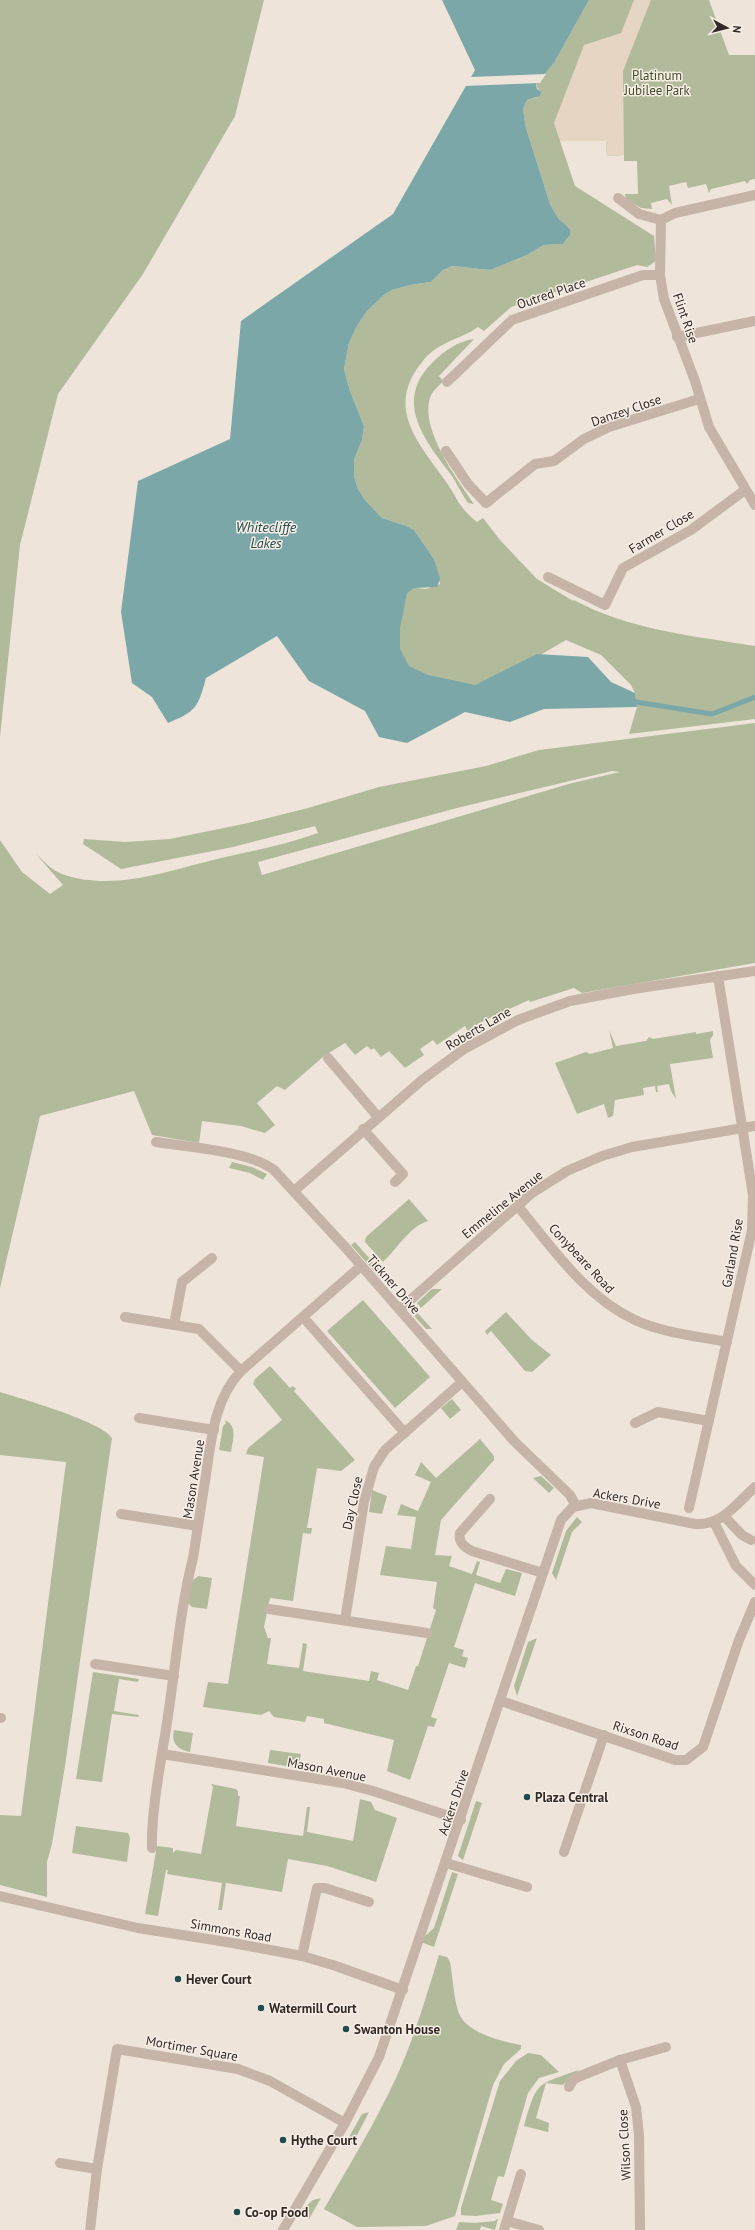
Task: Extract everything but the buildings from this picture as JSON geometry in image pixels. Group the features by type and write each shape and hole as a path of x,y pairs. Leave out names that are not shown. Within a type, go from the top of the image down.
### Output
{"street":[{"path":"618,198 639,214 661,220 675,213 755,195"},
{"name":"Flint Rise","path":"661,220 660,275 664,299 694,381 710,431 722,448 745,490 754,501"},
{"name":"Outred Place","path":"447,382 512,320 643,275 660,275"},
{"path":"677,337 755,320"},
{"name":"Danzey Close","path":"446,451 468,484 486,503 536,464 554,461 584,439 609,427 699,399"},
{"name":"Farmer Close","path":"548,577 605,605 623,568 690,530 745,490"},
{"name":"Roberts Lane","path":"294,1191 363,1129 422,1080 464,1049 518,1020 570,1001 632,988 755,971"},
{"name":"Garland Rise","path":"689,1508 727,1342 752,1247 753,1195 718,976"},
{"path":"328,1058 378,1117"},
{"name":"Emmeline Avenue","path":"400,1309 517,1205 554,1178 602,1156 642,1145 755,1126"},
{"path":"363,1129 403,1174 394,1182"},
{"name":"Tickner Drive","path":"156,1142 251,1159 271,1168 294,1191 400,1309 519,1446 570,1495 576,1506"},
{"name":"Conybeare Road","path":"517,1205 580,1279 606,1304 646,1324 727,1342"},
{"path":"174,1325 182,1282 212,1258"},
{"name":"Mason Avenue","path":"152,1848 157,1788 186,1583 198,1526 214,1430 223,1397 241,1371 361,1266"},
{"path":"125,1317 201,1330 241,1371"},
{"path":"303,1317 404,1433"},
{"name":"Day Close","path":"345,1620 368,1480 382,1454 462,1382"},
{"path":"635,1423 658,1412 709,1420"},
{"path":"139,1418 214,1430"},
{"name":"Ackers Drive","path":"283,2230 345,2123 379,2057 403,1990 416,1943 461,1820 560,1523 570,1509 576,1506 591,1503 695,1524 714,1522 724,1516 755,1487"},
{"path":"490,1500 460,1533 460,1538 463,1544 472,1551 543,1574"},
{"path":"121,1514 198,1526"},
{"path":"724,1516 742,1535 751,1540"},
{"path":"714,1522 736,1566 755,1585"},
{"name":"Rixson Road","path":"501,1701 674,1760 686,1760 703,1747 739,1640 755,1602"},
{"path":"269,1609 427,1633"},
{"path":"95,1664 174,1676"},
{"path":"564,1852 604,1735"},
{"name":"Mason Avenue","path":"162,1754 343,1783 373,1791 461,1820"},
{"path":"446,1864 526,1887"},
{"path":"302,1956 314,1896 318,1888 325,1888 369,1902"},
{"name":"Simmons Road","path":"0,1896 145,1929 302,1956 333,1965 403,1990"},
{"path":"569,2087 574,2079 585,2074 620,2060 666,2047"},
{"name":"Mortimer Square","path":"97,2168 117,2049 238,2069 270,2081 345,2123"},
{"name":"Wilson Close","path":"620,2060 636,2107 639,2135 640,2230"},
{"path":"60,2163 97,2168 90,2230"},
{"path":"520,2178 506,2225 539,2230"}],"green space":[{"path":"0,0 264,0 235,116 143,274 58,394 20,545 0,737"},
{"name":"Platinum Jubilee Park","path":"589,0 709,0 729,55 755,55 755,179 750,180 747,184 745,181 711,189 709,193 706,184 688,188 686,182 669,186 672,205 667,199 651,203 652,209 641,208 626,199 625,194 638,194 637,161 624,161 624,155 607,156 606,141 560,141 575,186 654,236 656,261 647,267 637,265 511,307 484,331 478,327 442,345 428,355 411,378 406,394 406,409 409,423 415,437 465,511 477,522 483,518 500,540 537,579 573,601 574,600 595,610 639,625 685,635 755,646 755,719 629,734 637,707 635,693 631,685 601,655 566,640 405,734 323,531 417,588 426,589 440,584 434,559 414,530 407,526 382,518 365,500 358,489 354,476 354,460 362,440 364,426 350,391 344,369 349,343 357,326 367,311 385,294 392,290 410,285 431,282 443,270 452,266 490,270 527,255 544,245 563,244 570,235 570,229 558,218 550,204 526,128 523,109 527,100 538,97 539,90 536,84 554,63"},
{"path":"474,339 439,376 443,381 431,395 428,410 430,424 435,439 450,468 474,504 468,503 452,476 430,446 422,432 414,405 415,390 421,376 433,362 452,347 462,342"},
{"path":"755,723 755,963 582,993 574,988 530,1002 529,1000 477,1024 475,1037 472,1039 465,1026 437,1045 433,1040 420,1049 424,1055 405,1068 389,1051 381,1057 374,1048 371,1050 367,1046 355,1055 345,1043 324,1056 285,1090 277,1086 257,1103 275,1125 265,1133 241,1126 202,1121 199,1143 152,1135 134,1091 40,1116 0,1288 0,840 22,872 50,894 63,885 36,854 51,868 62,874 81,879 101,881 120,880 159,874 281,844 318,833 315,826 233,847 121,869 83,844 84,839 125,842 170,839 248,823 308,808 379,787 486,766 539,750","holes":["612,771 620,772 572,783 262,875 258,862 457,808"]},
{"path":"609,1030 616,1046 646,1041 649,1037 653,1039 696,1032 696,1034 713,1031 713,1035 710,1040 713,1058 670,1064 676,1099 669,1084 657,1086 658,1092 656,1092 655,1086 643,1088 644,1095 615,1100 613,1116 608,1118 604,1104 577,1114 555,1063 586,1052 590,1054 613,1048"},
{"path":"232,1162 252,1167 267,1174 263,1180 250,1173 229,1168"},
{"path":"409,1199 428,1221 421,1224 409,1233 383,1262 365,1242 366,1237"},
{"path":"355,1242 385,1276 381,1279 351,1245"},
{"path":"432,1289 442,1289 421,1308 417,1303"},
{"path":"363,1300 430,1377 395,1408 327,1331"},
{"path":"415,1310 432,1329 426,1329 415,1317"},
{"path":"506,1312 532,1340 551,1355 532,1372 525,1371 491,1331 487,1335 485,1331"},
{"path":"270,1366 290,1388 293,1386 296,1389 294,1391 355,1460 341,1471 317,1468 307,1528 312,1528 311,1534 303,1533 293,1601 270,1598 264,1627 268,1638 271,1638 267,1664 299,1668 303,1643 307,1644 303,1671 369,1681 371,1671 379,1673 377,1680 408,1690 416,1666 418,1666 436,1610 433,1608 437,1582 380,1575 386,1546 411,1549 416,1517 397,1515 401,1504 418,1511 431,1482 415,1475 421,1462 436,1478 480,1439 494,1456 494,1460 441,1520 435,1555 452,1556 449,1566 472,1574 477,1561 480,1562 476,1575 500,1583 506,1569 522,1573 515,1596 475,1583 454,1647 464,1650 462,1656 468,1658 465,1668 449,1663 431,1717 437,1719 434,1727 428,1726 410,1780 387,1771 394,1740 324,1723 324,1719 307,1716 305,1722 274,1717 269,1711 261,1715 203,1707 208,1682 228,1684 264,1457 246,1454 248,1448 282,1420 253,1384 255,1379"},
{"path":"0,1392 78,1418 105,1431 112,1438 65,1766 52,1844 47,1862 47,1897 0,1885 0,1815 21,1816 66,1462 0,1455"},
{"path":"452,1399 461,1410 450,1419 441,1408"},
{"path":"225,1420 232,1426 234,1434 231,1452 219,1450 223,1426 226,1423"},
{"path":"541,1476 554,1488 549,1493 533,1478"},
{"path":"372,1490 387,1496 382,1514 369,1512"},
{"path":"577,1517 582,1522 572,1532 556,1580 552,1573 566,1531"},
{"path":"198,1576 212,1578 207,1609 192,1607 188,1603 192,1581"},
{"path":"537,1638 517,1696 514,1686 528,1642"},
{"path":"93,1672 139,1679 138,1682 119,1679 114,1711 139,1715 138,1717 112,1714 102,1782 76,1779"},
{"path":"174,1730 193,1733 190,1752 176,1745 173,1738"},
{"path":"270,1750 301,1754 298,1768 268,1763"},
{"path":"211,1784 236,1789 238,1791 238,1796 240,1796 236,1826 303,1836 307,1807 310,1807 307,1832 353,1841 360,1799 371,1802 375,1810 397,1818 376,1882 327,1866 288,1859 282,1892 226,1883 222,1910 218,1910 222,1883 167,1874 168,1870 166,1870 158,1916 145,1914 157,1846 173,1848 173,1853 176,1850 201,1854 213,1787"},
{"path":"476,1801 482,1803 463,1860 458,1856"},
{"path":"76,1826 128,1833 130,1838 127,1862 72,1853"},
{"path":"452,1872 458,1874 434,1947 421,1942 424,1937 434,1928"},
{"path":"439,1955 447,1957 450,1962 455,2000 462,2019 473,2029 506,2042 521,2045 521,2049 504,2064 493,2085 455,2216 426,2226 357,2227 324,2209 371,2128 396,2078 414,2033"},
{"path":"528,2053 541,2055 559,2072 539,2078 528,2093 504,2177 498,2176 491,2200 503,2204 500,2213 475,2216 461,2215 461,2208 500,2081 516,2061"},
{"path":"579,2070 563,2085 546,2083 536,2118 549,2123 548,2132 524,2126 532,2100 540,2087 546,2082"},
{"path":"369,2112 352,2145 349,2137 362,2114"},
{"path":"321,2198 309,2219 298,2213 313,2200"},
{"path":"497,2219 495,2230 481,2226 480,2230 456,2230 459,2222 474,2223 495,2221"}],"shaded area":[{"path":"634,0 651,0 623,71 624,155 607,156 606,141 560,141 554,123 584,45 621,33"}],"water":[{"name":"Whitecliffe Lakes","path":"442,0 589,0 554,63 536,84 537,89 541,92 540,96 527,100 523,109 526,128 550,204 558,218 570,229 570,235 563,244 544,245 527,255 490,270 452,266 443,270 431,282 410,285 392,290 385,294 367,311 357,326 349,343 344,369 350,391 364,426 362,440 354,460 354,476 358,489 365,500 382,518 407,526 414,530 434,559 440,579 437,587 414,588 407,593 400,628 400,649 409,666 428,675 475,685 537,654 588,657 611,682 635,693 637,707 544,709 510,722 465,712 407,743 379,737 365,711 309,681 277,636 206,678 201,696 195,707 185,715 168,723 152,697 132,683 121,612 138,481 230,439 241,321 393,214 475,70"}],"pier":[{"path":"546,74 540,83 464,86 469,77"}],"waterway":[{"path":"636,702 712,714 755,697"}],"place":[{"name":"Plaza Central","path":"527,1797"},
{"name":"Hever Court","path":"178,1979"},
{"name":"Watermill Court","path":"261,2008"},
{"name":"Swanton House","path":"346,2029"},
{"name":"Hythe Court","path":"283,2140"},
{"name":"Co-op Food","path":"237,2212"}]}
